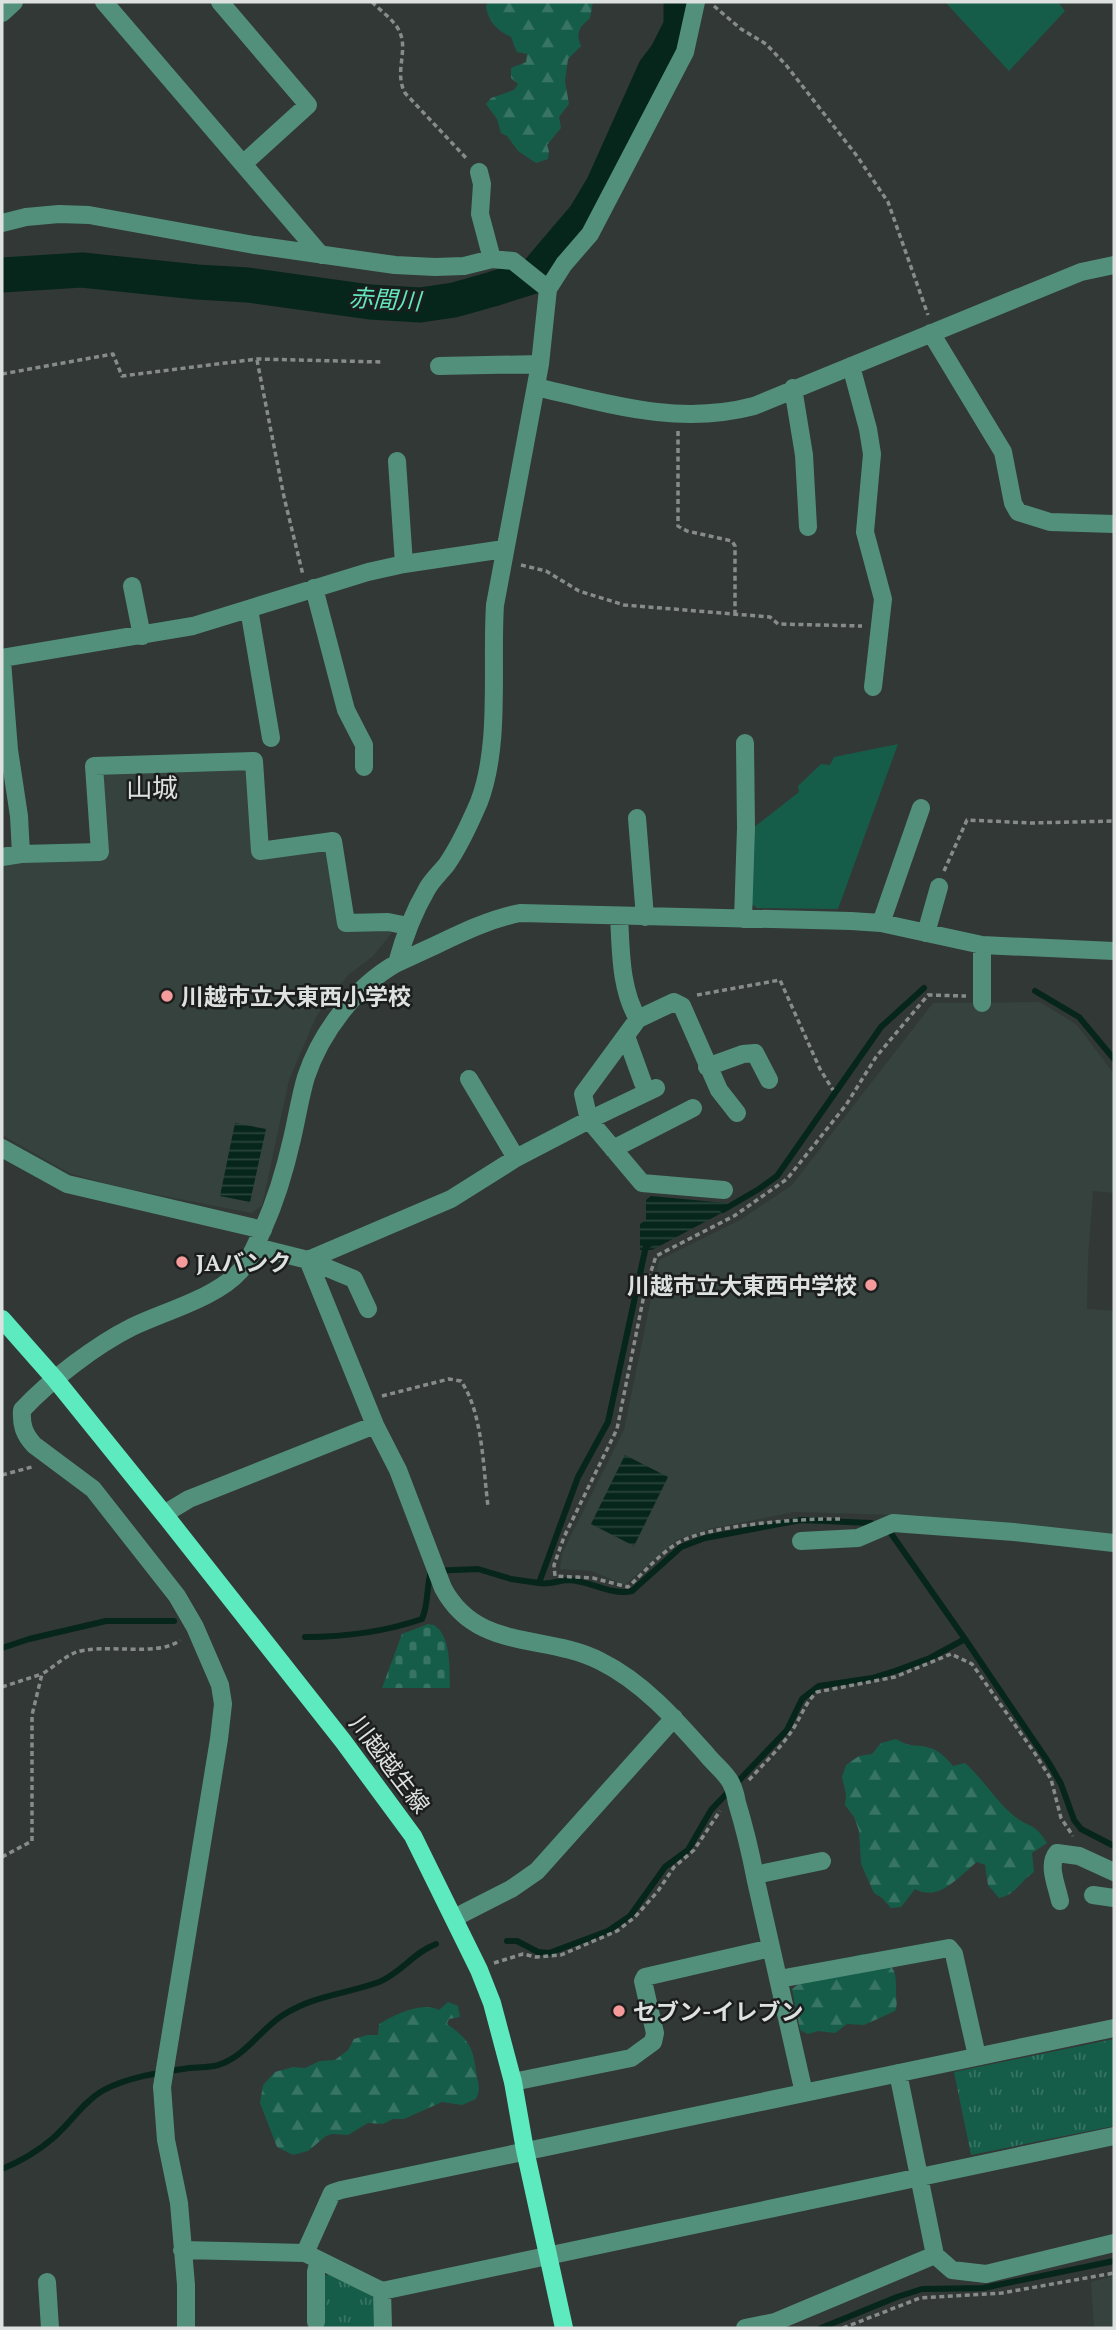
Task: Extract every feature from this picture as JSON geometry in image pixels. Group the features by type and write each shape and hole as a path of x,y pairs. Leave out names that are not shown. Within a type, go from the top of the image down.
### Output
{"main road":[{"name":"川越越生線","path":"2,1319 55,1379 164,1514 379,1788 413,1836 479,1970 492,2003 513,2082 564,2328"}],"street":[{"path":"2,13 14,2"},
{"path":"104,2 321,255"},
{"path":"220,2 308,105 243,164"},
{"path":"536,280 564,264 590,234 685,52 703,3"},
{"path":"479,172 482,184 480,214 492,259"},
{"path":"2,223 26,217 89,215 211,238 395,265 435,267 464,266 492,259 513,261 536,280 540,365 495,605 492,641 493,713 480,799 462,839 428,886 408,926 397,964"},
{"path":"536,387 640,411 710,415 735,411 754,406 1081,272 1114,265"},
{"path":"933,332 1003,452 1013,503 1018,512 1050,522 1114,524"},
{"path":"439,366 540,365"},
{"path":"851,366 872,454 865,532 883,599 873,687"},
{"path":"793,388 804,455 808,527"},
{"path":"397,461 404,564"},
{"path":"21,855 2,659 192,626 310,589 404,564 503,555"},
{"path":"132,586 142,636"},
{"path":"310,589 346,709 364,745 364,767"},
{"path":"249,608 271,738"},
{"path":"743,919 745,743"},
{"path":"2,857 100,852 94,766 254,761 260,851 333,841 346,923 388,922 408,926"},
{"path":"881,923 921,808"},
{"path":"637,818 645,916"},
{"path":"926,933 939,887"},
{"path":"186,2328 186,2285 179,2203 163,2117 162,2087 223,1704 214,1666 177,1595 93,1489 26,1436 21,1420 22,1410 55,1379 106,1342 226,1283 239,1273 256,1247 271,1215 286,1167 306,1078 314,1056 334,1024 357,994 397,964 482,924 520,913 881,923 982,945 1114,951"},
{"path":"619,916 628,996 638,1019"},
{"path":"982,945 982,999"},
{"path":"724,1190 642,1183 589,1120 583,1094 638,1019 674,1002 680,1004 719,1090 737,1113"},
{"path":"308,1261 451,1199 516,1158 649,1086 626,1036"},
{"path":"707,1067 743,1054 755,1053 769,1080"},
{"path":"468,1079 516,1158"},
{"path":"613,1149 692,1108"},
{"path":"2,1148 67,1184 263,1230"},
{"path":"256,1247 308,1261 354,1279 368,1309"},
{"path":"308,1261 375,1425 398,1470 443,1588 452,1604 477,1625 513,1640 558,1646 600,1661 649,1695 674,1718 733,1788 804,2093"},
{"path":"164,1514 189,1499 375,1425"},
{"path":"801,1541 858,1538 893,1523 1014,1532 1114,1544"},
{"path":"454,1918 511,1889 537,1871 674,1718"},
{"path":"1060,1901 1052,1870 1053,1857 1057,1853 1079,1856 1114,1872"},
{"path":"755,1875 822,1861"},
{"path":"1093,1895 1114,1898"},
{"path":"513,2082 631,2058 653,2042 655,2033 643,1981 645,1977 771,1948"},
{"path":"779,1979 949,1948 954,1954 977,2056"},
{"path":"316,2322 316,2272 312,2257 332,2193 525,2150 1114,2028"},
{"path":"898,2073 935,2255 952,2270 986,2274 1114,2243"},
{"path":"182,2250 312,2257 382,2291 1114,2136"},
{"path":"746,2328 775,2322 935,2255"},
{"path":"47,2282 50,2328"},
{"path":"382,2291 383,2328"}],"path":[{"path":"373,2 397,27 403,57 399,82 405,93 479,172"},
{"path":"703,3 766,44 786,65 876,183 899,227 933,332"},
{"path":"2,374 113,354 121,376 257,359 380,362"},
{"path":"257,359 284,497 310,589"},
{"path":"678,415 678,526 687,531 732,541 735,615"},
{"path":"503,555 539,568 579,591 624,605 770,617 778,624 881,626"},
{"path":"939,887 967,820 1031,823 1114,821"},
{"path":"680,1004 687,996 780,980 833,1090"},
{"path":"843,1519 805,1518 710,1532 677,1543 628,1587 593,1578 555,1576 554,1565 564,1537 617,1429 645,1290 656,1256 734,1216 787,1178 846,1105 876,1057 928,995 982,999"},
{"path":"366,1400 449,1379 461,1381 470,1394 475,1410 488,1506"},
{"path":"2,1475 53,1459"},
{"path":"2,1687 42,1675 74,1653 162,1648 176,1644 195,1627"},
{"path":"479,1970 523,1954 536,1957 561,1955 617,1931 635,1917 658,1891 666,1877 694,1850 733,1788 786,1738 808,1700 817,1692 895,1677 951,1654 972,1664 1034,1752 1051,1779 1066,1829 1080,1844"},
{"path":"2,1857 32,1841 32,1715 42,1675"},
{"path":"843,2328 920,2298 1002,2293 1114,2273"}],"shaded area":[{"name":"川越市立大東西小学校","path":"250,767 256,856 329,847 340,928 382,928 392,933 372,957 347,976 316,1017 289,1080 262,1206 251,1213 118,1187 69,1173 2,1135 2,864 32,860 103,859 101,778 105,771"},
{"name":"川越市立大東西中学校","path":"1040,1002 1077,1025 1114,1074 1114,1193 1093,1191 1087,1309 1114,1311 1114,1535 900,1515 794,1512 709,1529 677,1540 625,1585 592,1571 560,1569 562,1553 624,1430 659,1260 740,1220 792,1185 933,1003"},
{"path":"235,1123 266,1129 250,1202 220,1196"},
{"path":"651,1196 726,1203 731,1208 652,1250 640,1250 640,1224 646,1220 646,1200"},
{"path":"625,1455 668,1477 634,1546 591,1524"},
{"path":"1114,2276 1114,2328 1094,2328 1091,2282"}],"green space":[{"path":"488,2 593,2 590,18 579,33 581,46 568,59 565,81 569,104 559,117 561,128 547,145 548,159 536,163 518,151 507,136 501,133 497,119 486,104 491,98 514,90 518,84 511,78 511,68 526,62 527,54 517,52 511,37 494,25 487,11"},
{"path":"945,2 1058,2 1065,11 1009,71"},
{"path":"898,744 838,909 757,908 750,903 753,828 799,792 798,786 821,764 830,765 834,757"},
{"path":"428,1624 440,1630 447,1645 450,1688 382,1688 402,1634"},
{"path":"896,1739 906,1744 933,1749 953,1766 965,1763 1007,1810 1043,1836 1047,1843 1032,1853 1034,1872 1014,1891 999,1898 988,1885 985,1865 977,1862 941,1890 932,1893 915,1889 901,1907 891,1908 874,1893 861,1864 859,1831 854,1817 845,1805 846,1794 842,1777 846,1765 859,1756 872,1754 881,1743"},
{"path":"862,1954 880,1954 893,1969 896,1981 895,2011 864,2025 847,2024 835,2033 818,2031 808,2034 800,2030 792,1989 823,1966"},
{"path":"448,2002 458,2006 460,2017 449,2019 447,2024 461,2035 472,2052 479,2086 476,2099 462,2105 442,2102 404,2119 393,2119 383,2124 368,2123 348,2135 332,2134 308,2151 293,2155 277,2147 260,2103 263,2085 275,2072 335,2060 348,2050 354,2039 378,2035 379,2024 416,2008 439,2010"},
{"path":"1114,2039 1114,2126 971,2155 954,2072"},
{"path":"331,2274 370,2292 376,2300 376,2328 312,2328 323,2276"}],"waterway":[{"name":"赤間川","path":"2,275 82,270 248,285 370,302 420,305 454,300 534,276 585,216 603,186 655,70 667,54 681,26 681,2"},
{"path":"723,1210 777,1176 881,1027 924,988"},
{"path":"1035,991 1079,1017 1114,1059"},
{"path":"305,1637 364,1633 422,1619 431,1571 478,1569 511,1579 539,1583 578,1477 608,1422 646,1246 650,1244"},
{"path":"539,1583 567,1580 616,1591 632,1591 681,1547 705,1538 801,1520 871,1523"},
{"path":"890,1532 965,1639"},
{"path":"2,1648 106,1621 174,1621"},
{"path":"507,1941 517,1941 538,1952 549,1953 608,1931 630,1916 665,1867 688,1850 711,1810 787,1730 802,1699 819,1686 872,1678 895,1671 930,1658 965,1639 1049,1763 1061,1784 1074,1820 1081,1829 1114,1846"},
{"path":"2,2169 47,2143 88,2101 102,2091 145,2076 221,2064 238,2055 268,2027 295,2008 379,1982 436,1944"},
{"path":"821,2328 922,2289 983,2288 1114,2261"}],"place":[{"name":"川越市立大東西小学校","path":"167,996"},
{"name":"JAバンク","path":"182,1262"},
{"name":"川越市立大東西中学校","path":"871,1285"},
{"name":"セブン-イレブン","path":"619,2011"}],"district":[{"name":"山城","path":"152,787"}]}
